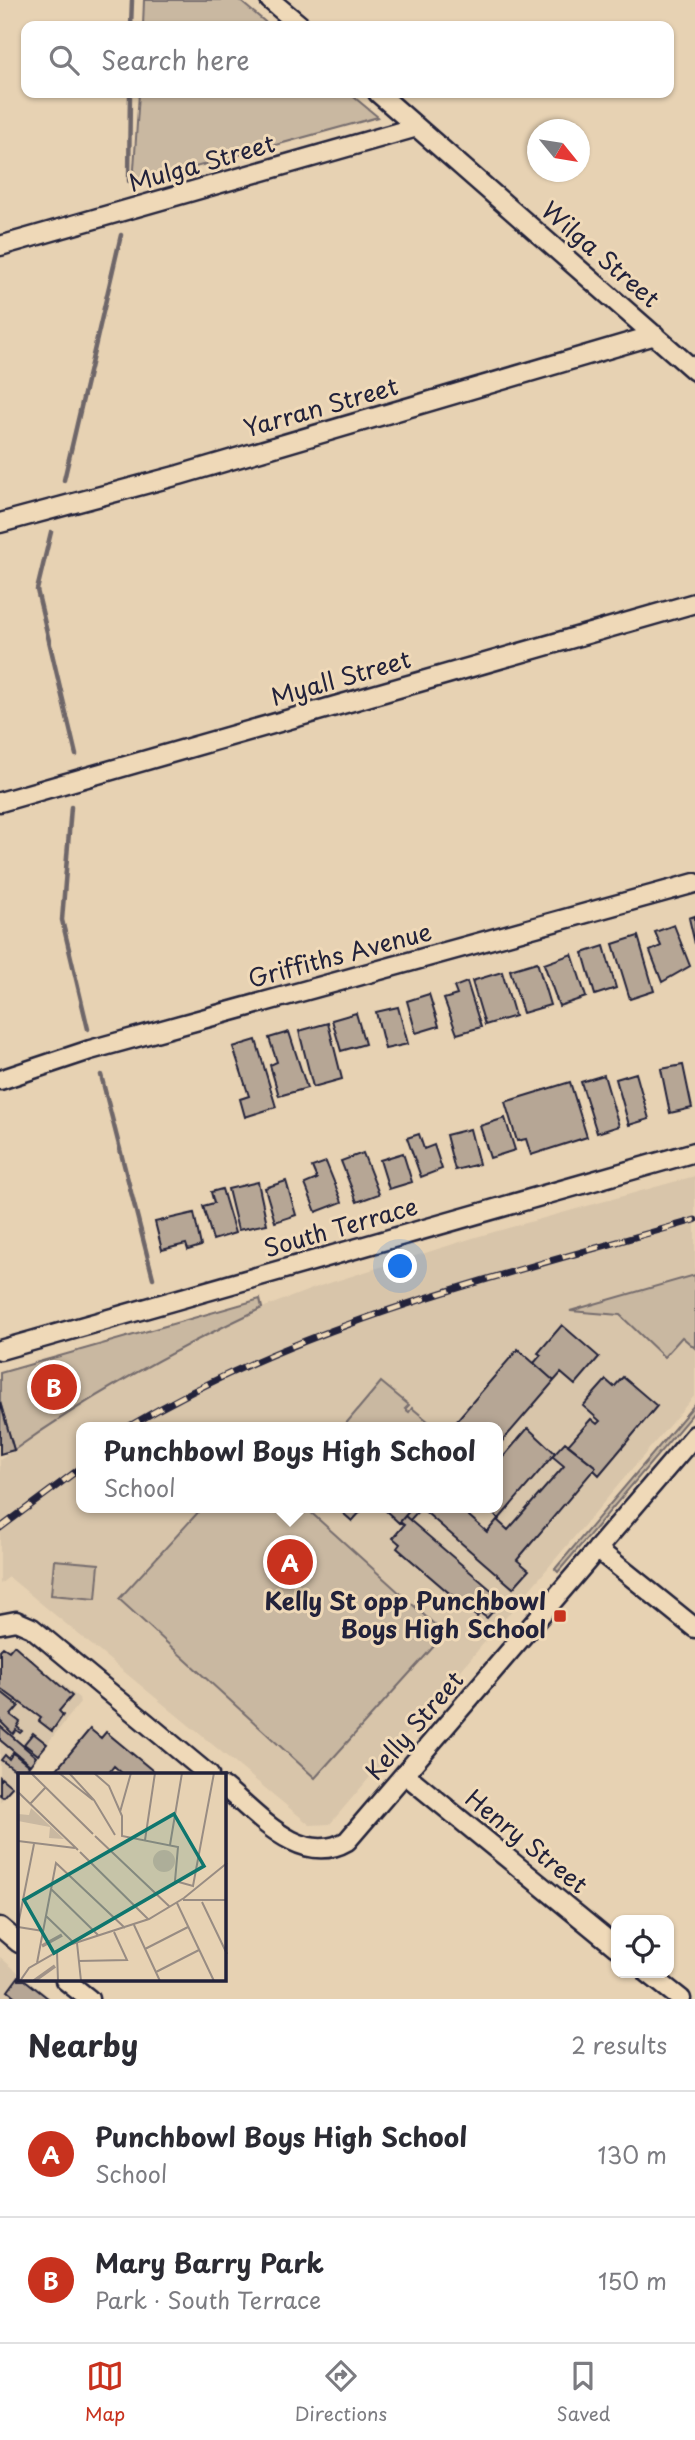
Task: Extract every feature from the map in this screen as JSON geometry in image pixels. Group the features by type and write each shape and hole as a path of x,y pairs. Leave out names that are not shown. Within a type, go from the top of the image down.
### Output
{"street":[{"path":"279,3 296,21"},
{"name":"Wilga Street","path":"383,98 695,371"},
{"name":"Mulga Street","path":"0,246 417,127"},
{"name":"Yarran Street","path":"0,523 179,475 655,335"},
{"name":"Myall Street","path":"0,802 695,603"},
{"name":"Griffiths Avenue","path":"0,1080 103,1046 695,883"},
{"name":"South Terrace","path":"0,1350 695,1152"},
{"name":"Kelly Street","path":"226,1789 296,1844 322,1849 347,1841 695,1435"},
{"path":"597,1549 695,1629"},
{"path":"5,1622 32,1628 207,1773"},
{"name":"Henry Street","path":"406,1775 611,1943"},
{"path":"0,1927 18,1942"},
{"path":"654,1978 681,1999"},
{"path":"68,1982 89,1999"}],"shaded area":[{"path":"144,0 239,0 264,21 143,21"},
{"path":"139,98 355,98 378,117 133,184"},
{"path":"695,1176 695,1275 573,1310 695,1322 695,1395 330,1824 310,1825 9,1577 0,1584 0,1460 65,1413 140,1368 262,1308 320,1286 476,1237"},
{"path":"695,1275 695,1348 682,1337 664,1357 620,1315 570,1311"},
{"path":"260,1299 262,1308 135,1373 14,1450 0,1402 0,1373"},
{"path":"381,1382 409,1405 405,1409 409,1412 412,1408 429,1422 347,1422"},
{"path":"695,1404 695,1411 558,1572 555,1569"},
{"path":"197,1513 312,1513 445,1634 315,1778 119,1599"},
{"path":"54,1560 99,1564 96,1599 51,1595"},
{"path":"13,1644 79,1698 80,1703 23,1773 18,1773 18,1780 0,1802 0,1652"},
{"path":"0,1957 18,1972 18,1982 31,1982 52,1999 0,1999"}],"building":[{"path":"695,916 695,944 689,918"},
{"path":"674,925 690,966 662,982 650,951 661,946 655,932"},
{"path":"638,936 654,991 630,999 613,944"},
{"path":"604,946 616,988 595,995 583,953"},
{"path":"572,954 586,997 559,1006 544,964"},
{"path":"537,962 550,1005 523,1013 510,970"},
{"path":"502,972 515,1016 485,1025 472,981"},
{"path":"467,982 481,1027 457,1034 444,999 457,995 454,987"},
{"path":"429,994 439,1026 416,1033 407,1001"},
{"path":"398,1007 408,1044 385,1049 376,1012"},
{"path":"356,1013 365,1044 341,1051 332,1020"},
{"path":"328,1023 342,1079 313,1087 299,1031"},
{"path":"289,1032 307,1088 279,1096 270,1065 277,1062 269,1038"},
{"path":"256,1040 276,1107 245,1117 240,1099 249,1096 233,1047"},
{"path":"683,1065 692,1108 670,1113 661,1069"},
{"path":"636,1073 649,1119 629,1125 616,1079"},
{"path":"604,1075 619,1126 597,1133 581,1082"},
{"path":"570,1082 587,1137 531,1155 526,1139 517,1141 505,1102"},
{"path":"505,1118 515,1150 490,1158 480,1126"},
{"path":"470,1129 479,1164 455,1170 446,1135"},
{"path":"419,1134 424,1149 434,1145 442,1169 421,1177 407,1138"},
{"path":"363,1153 379,1194 357,1202 341,1161"},
{"path":"403,1153 412,1182 389,1189 380,1160"},
{"path":"326,1162 342,1202 316,1212 305,1184 317,1179 312,1167"},
{"path":"286,1181 296,1215 275,1222 265,1188"},
{"path":"258,1182 267,1224 238,1230 228,1189"},
{"path":"222,1189 235,1233 213,1240 203,1206 214,1203 211,1192"},
{"path":"194,1213 201,1246 188,1250 186,1244 162,1250 155,1222"},
{"path":"562,1325 599,1357 575,1385 561,1373 554,1381 534,1363 541,1355 538,1353"},
{"path":"518,1349 554,1381 503,1440 503,1422 455,1422"},
{"path":"623,1377 657,1406 599,1475 594,1470 596,1467 568,1445 591,1419 597,1424 600,1421 583,1406 606,1380 614,1387"},
{"path":"0,1402 14,1450 0,1454"},
{"path":"528,1428 555,1453 499,1519 492,1513 503,1513 503,1457"},
{"path":"565,1442 596,1467 517,1560 529,1570 513,1588 427,1513 466,1513 487,1532 497,1520 508,1530 564,1466 552,1456"},
{"path":"343,1513 359,1513 352,1521"},
{"path":"388,1513 408,1513 399,1523"},
{"path":"408,1513 416,1513 410,1520 405,1516"},
{"path":"405,1516 503,1600 487,1618 480,1613 477,1617 397,1548 400,1544 393,1538 404,1525 400,1522"},
{"path":"14,1645 72,1696 59,1711 63,1715 52,1731 39,1721 41,1718 0,1688 0,1650 3,1647 9,1651"},
{"path":"0,1691 19,1706 11,1715 20,1722 17,1727 22,1731 20,1733 16,1730 13,1734 0,1721"},
{"path":"0,1726 36,1757 30,1765 0,1740"},
{"path":"90,1729 101,1738 106,1732 156,1773 122,1773 114,1766 109,1773 54,1773"},
{"path":"33,1733 47,1744 38,1755 24,1744"},
{"path":"13,1753 29,1766 24,1773 19,1773 1,1760 5,1755 9,1759"},
{"path":"0,1777 12,1787 3,1797 0,1795"},
{"path":"18,1977 18,1982 28,1982 49,1999 18,1999 8,1991"}],"waterway":[{"path":"131,21 132,0"},
{"path":"129,181 130,98"},
{"path":"64,480 121,235"},
{"path":"51,532 37,590 76,755"},
{"path":"71,807 62,920 88,1029"},
{"path":"101,1075 153,1278"}],"railway":[{"path":"137,1422 195,1390 333,1330 476,1283 695,1220"},
{"path":"0,1528 76,1471"}],"place":[{"name":"Mary Barry Park","path":"54,1387"},
{"name":"Punchbowl Boys High School","path":"290,1562"},
{"name":"Kelly St opp Punchbowl Boys High School","path":"560,1616"}]}
